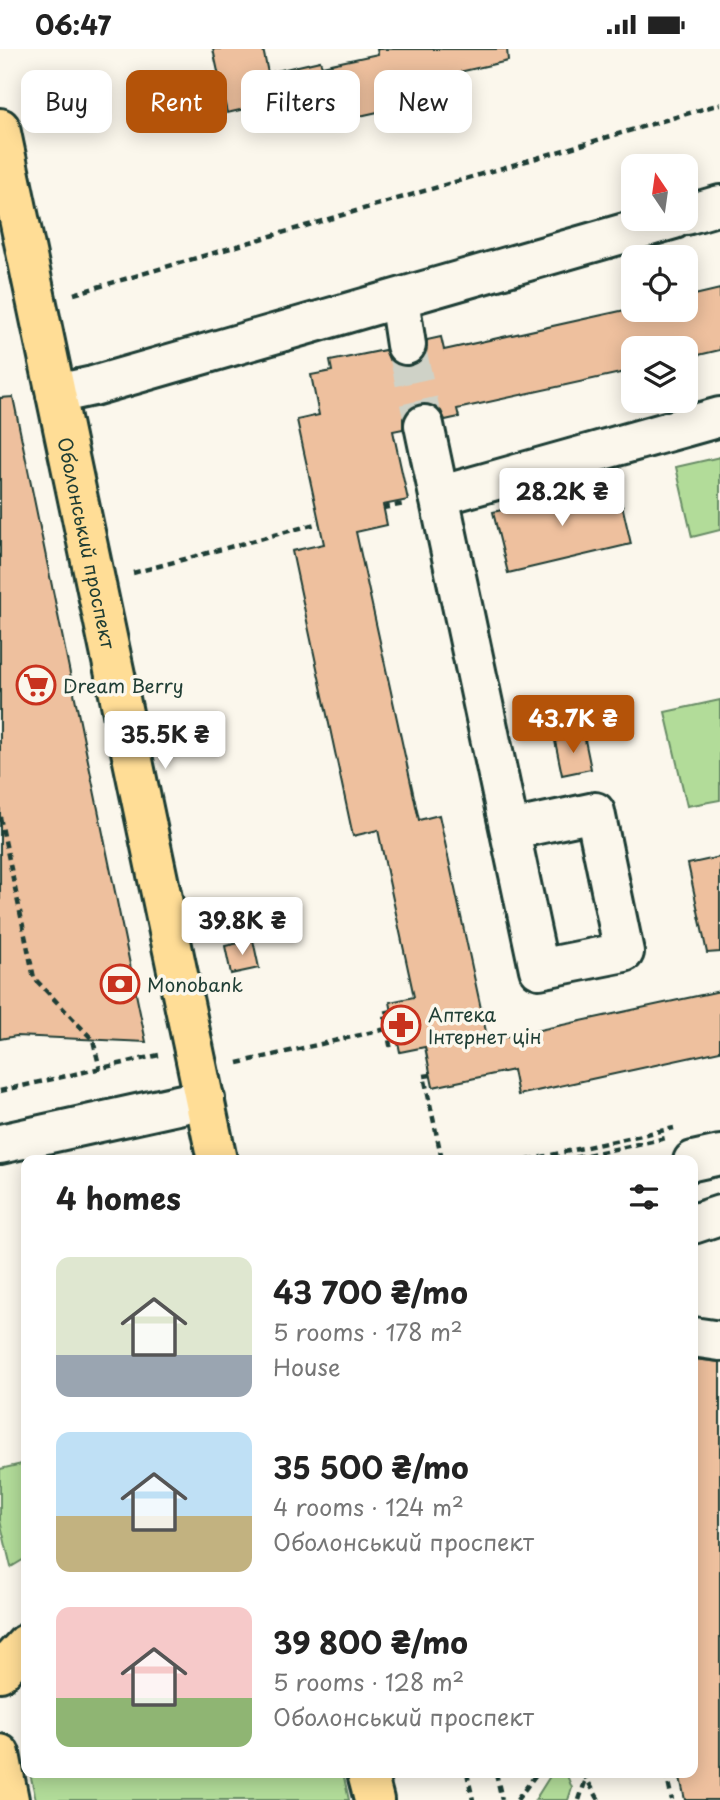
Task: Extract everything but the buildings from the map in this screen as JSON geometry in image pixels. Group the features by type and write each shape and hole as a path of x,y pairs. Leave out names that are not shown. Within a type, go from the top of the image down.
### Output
{"main road":[{"name":"Оболонський проспект","path":"0,128 216,1155"},
{"path":"0,1672 21,1649"},
{"path":"0,1754 9,1800"},
{"path":"368,1778 374,1800"}],"lane":[{"path":"698,211 720,205"},
{"path":"56,394 93,386 633,231"},
{"path":"399,299 406,345"},
{"path":"439,496 720,417"},
{"path":"424,425 510,829"},
{"path":"0,1144 205,1099"},
{"path":"681,1141 720,1155"},
{"path":"698,1222 720,1215"},
{"path":"698,1338 720,1341"}],"path":[{"path":"74,294 720,104"},
{"path":"133,573 319,523"},
{"path":"0,817 34,978 93,1039 100,1069"},
{"path":"392,1011 384,1013 390,1045 398,1043"},
{"path":"238,1063 395,1027"},
{"path":"0,1091 192,1047"},
{"path":"431,1075 424,1076 441,1155"},
{"path":"568,1155 681,1141"},
{"path":"595,1155 681,1141"},
{"path":"468,1778 473,1800"},
{"path":"497,1778 502,1800"},
{"path":"517,1800 533,1778"},
{"path":"579,1800 585,1778"},
{"path":"588,1778 599,1800"},
{"path":"667,1778 671,1800"}],"green space":[{"path":"720,457 720,530 692,537 676,467"},
{"path":"720,700 720,800 687,806 665,712"},
{"path":"21,1464 21,1561 11,1567 0,1521 0,1469"},
{"path":"31,1778 344,1778 349,1800 36,1800"},
{"path":"549,1778 568,1778 572,1788 568,1800 535,1800"}],"tunnel":[{"path":"406,345 424,425"}],"place":[{"name":"Dream Berry","path":"36,685"},
{"name":"Monobank","path":"120,984"},
{"name":"Аптека Інтернет цін","path":"401,1025"}]}
